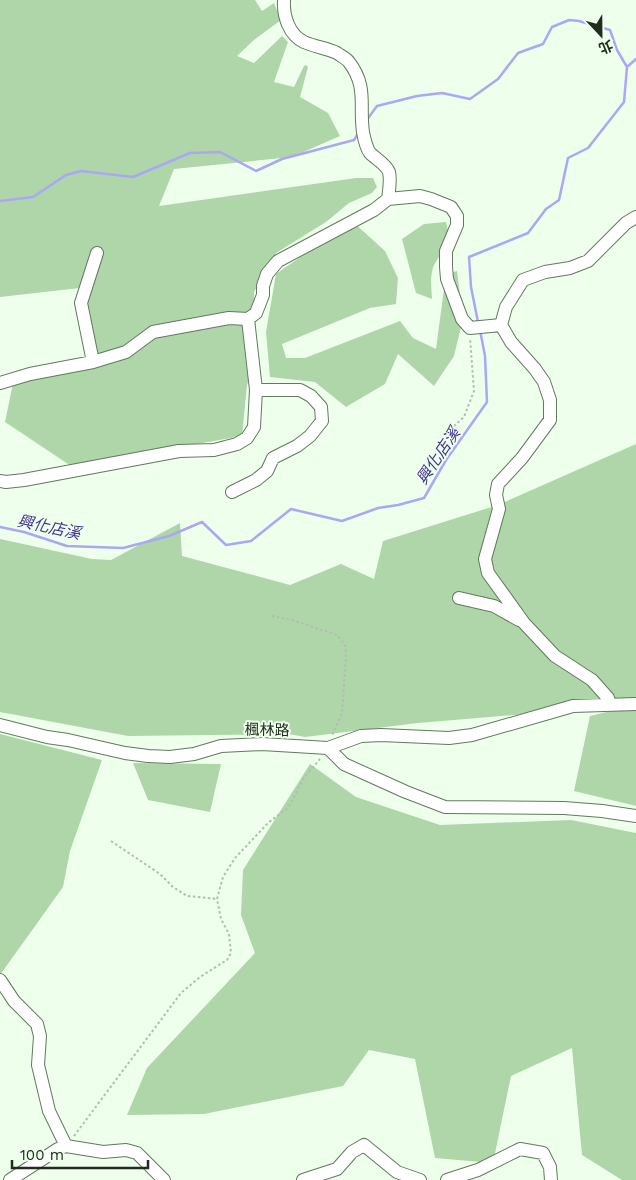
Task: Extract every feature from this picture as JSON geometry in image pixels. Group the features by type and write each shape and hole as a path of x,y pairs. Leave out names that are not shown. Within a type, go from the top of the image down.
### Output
{"street":[{"path":"284,0 283,10 288,27 296,36 304,42 331,50 348,59 352,66 358,78 363,98 363,132 369,152 389,172 388,199"},
{"path":"0,383 30,374 93,362 126,352 153,332 229,318 248,319 256,313 268,274 278,261 374,210 388,199 420,196 451,207 457,216 457,225 446,251 446,273 462,319 470,328 477,329 501,325"},
{"path":"609,703 608,698 592,680 556,656 524,623 488,573 485,559 499,509 496,494 498,484 522,458 550,420 550,400 544,382 511,342 501,325 506,307 523,280 546,272 570,268 588,261 626,222 636,218"},
{"path":"93,362 81,303 97,254"},
{"path":"0,481 24,480 179,451 214,450 237,444 247,438 254,427 256,390 248,319"},
{"path":"232,492 256,480 267,471 273,458 297,446 310,436 322,421 321,407 311,396 300,390 256,390"},
{"path":"459,598 494,606 524,623"},
{"name":"楓林路","path":"0,725 46,737 148,756 170,757 194,754 221,746 262,744 328,748 361,736 449,738 472,734 573,706 609,703 636,704"},
{"path":"328,748 344,764 445,807 564,808 636,816"},
{"path":"0,980 14,1001 37,1024 40,1036 38,1065 50,1111 66,1146"},
{"path":"303,1180 337,1169 352,1152 364,1145 397,1172 420,1180"},
{"path":"10,1180 58,1149 66,1146 103,1152 126,1150 137,1153 164,1180"},
{"path":"447,1180 478,1170 520,1149 543,1153 550,1167 551,1180"}],"path":[{"path":"428,468 442,437 464,417 474,391 470,328"},
{"path":"66,1146 181,993 200,977 226,960 231,953 229,934 216,899 223,877 234,858 269,822 288,808 304,778 328,748 342,714 345,645 336,635 292,620 272,616"},
{"path":"111,841 160,874 173,887 187,896 216,899"}],"green space":[{"path":"0,0 255,0 262,11 274,3 281,20 254,40 237,56 254,63 282,36 288,42 274,82 294,87 306,65 308,67 300,97 328,113 340,136 292,157 174,169 159,206 356,178 373,178 377,187 372,193 349,203 326,222 276,253 254,292 256,334 252,372 247,385 242,436 71,466 5,422 13,383 100,363 80,288 0,297"},
{"path":"352,221 385,251 398,278 396,304 370,308 282,344 286,358 305,358 400,321 413,338 436,349 446,274 457,271 463,319 454,356 434,386 398,354 385,384 346,407 315,382 270,377 266,332 276,274"},
{"path":"446,222 451,243 439,257 433,268 431,281 432,299 416,293 402,239 424,224"},
{"path":"636,444 636,709 629,710 636,711 636,806 574,791 590,716 615,710 513,715 418,723 305,737 289,734 128,736 0,712 0,539 92,559 111,560 180,523 182,556 290,585 341,564 374,579 383,541 498,505"},
{"path":"0,734 102,760 70,851 63,887 0,975"},
{"path":"133,763 221,764 210,812 148,800"},
{"path":"310,764 356,797 440,825 571,820 636,833 636,1180 622,1180 582,1155 572,1048 511,1076 493,1163 435,1158 415,1059 369,1050 343,1086 204,1114 127,1115 147,1068 255,953 241,915 243,870"}],"waterway":[{"path":"366,121 377,106 417,96 442,93 470,99 498,79 518,53 543,44 552,27 569,20 610,30 617,50 627,67"},
{"name":"興化店溪","path":"478,322 471,287 469,257 528,233 546,209 559,200 568,158 588,148 624,102 627,67 636,59"},
{"path":"0,201 33,197 66,175 81,171 133,177 190,153 220,152 256,171 282,159 354,140 359,132"},
{"name":"興化店溪","path":"0,527 24,532 67,546 123,548 169,536 202,522 226,545 251,541 291,509 342,521 378,508 424,498 446,460 487,402 485,356 480,330"}]}
